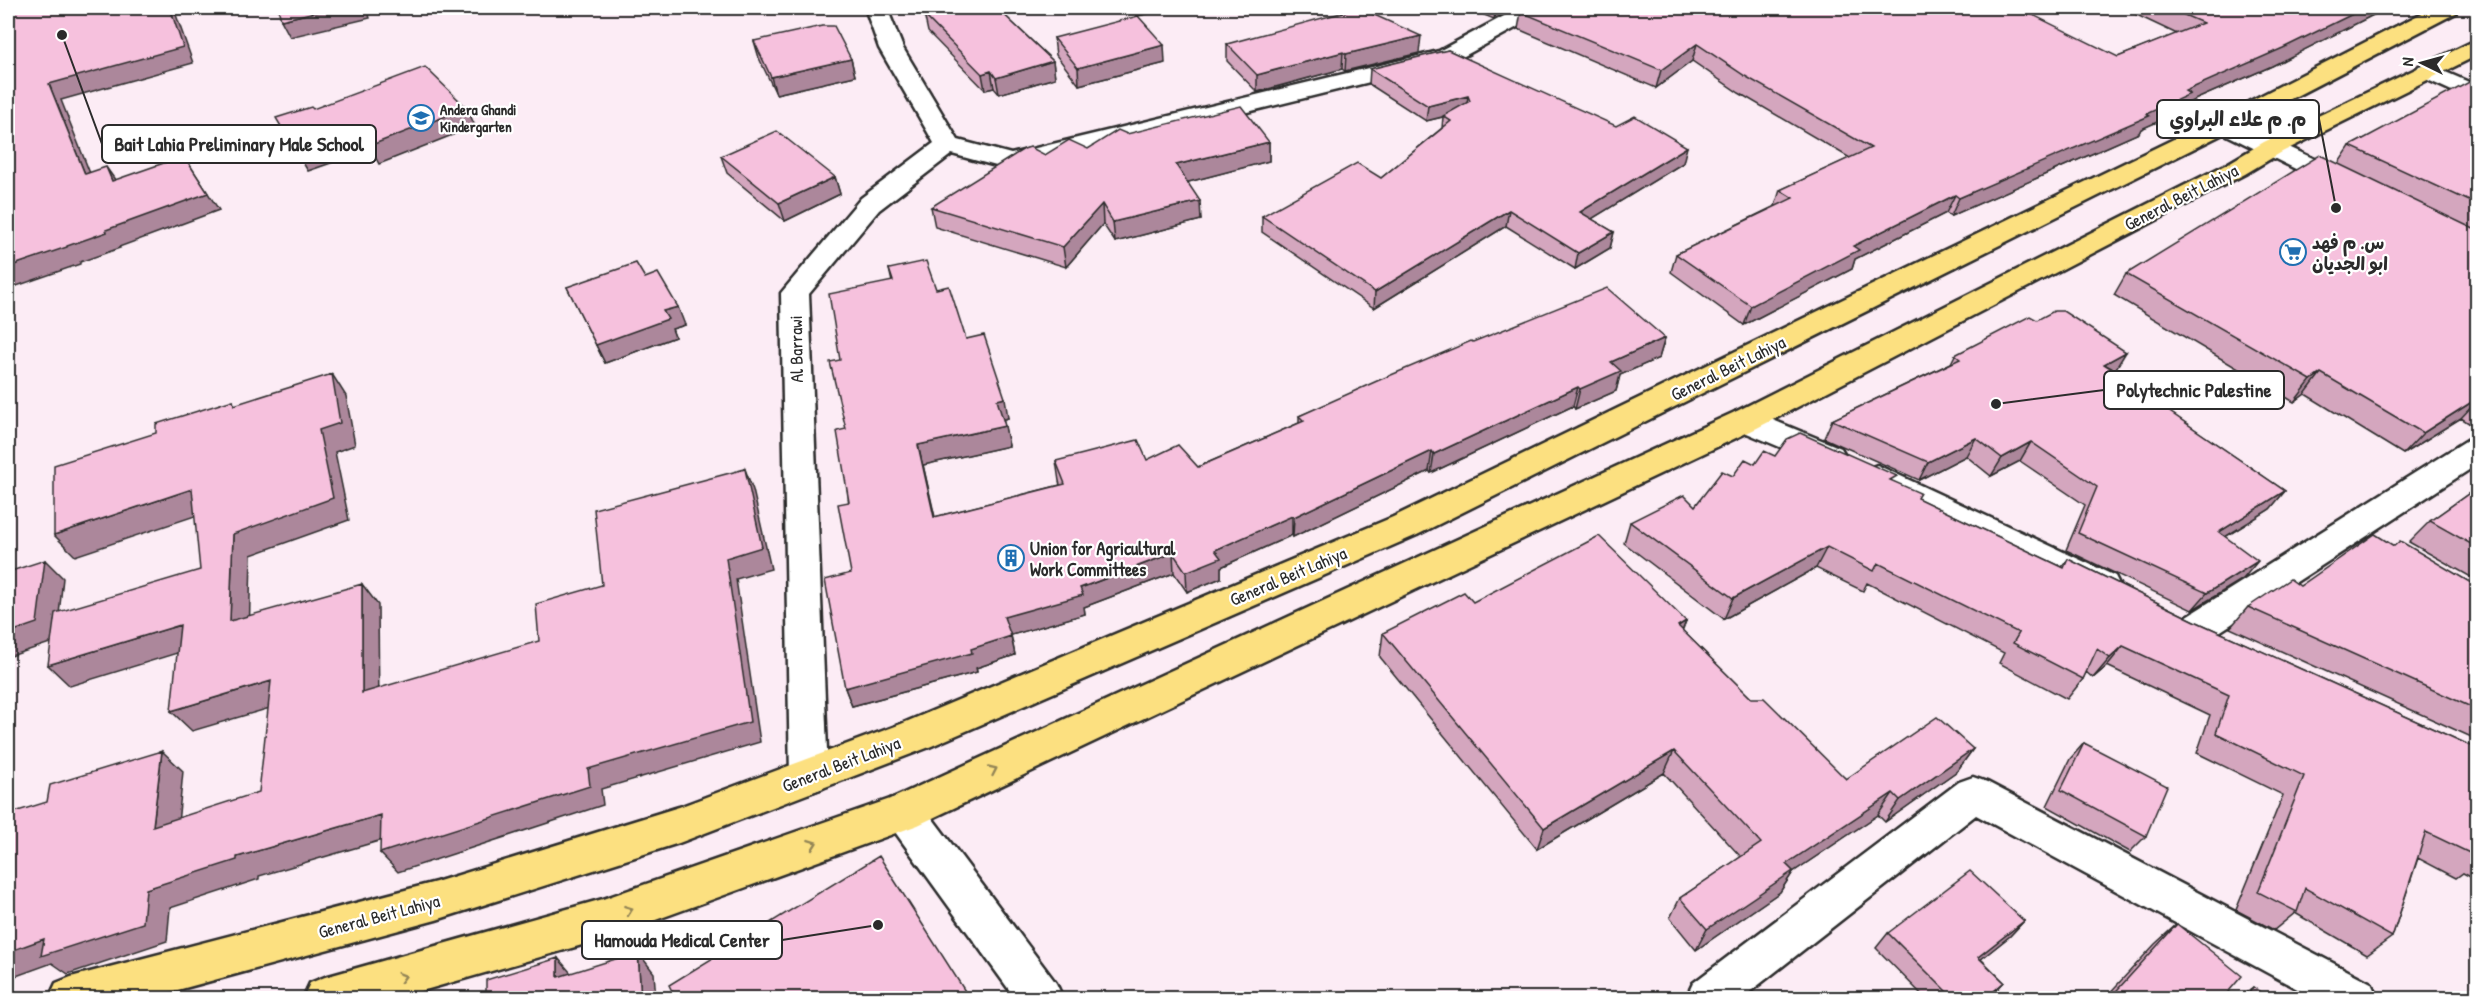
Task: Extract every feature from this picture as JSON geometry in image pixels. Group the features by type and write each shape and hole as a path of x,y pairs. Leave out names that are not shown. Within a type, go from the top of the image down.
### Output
{"main road":[{"name":"General Beit Lahiya","path":"71,999 436,901 679,825 914,736 1405,526 2224,124 2448,8"},
{"name":"General Beit Lahiya","path":"325,999 603,919 904,812 1746,420 2236,169 2273,147 2478,46"}],"street":[{"path":"876,8 891,48 948,144 1011,162 1447,56 1535,8"},
{"path":"2427,71 2478,96"},
{"path":"2224,124 2365,192"},
{"name":"Al Barrawi","path":"809,776 795,292 870,204 948,144"},
{"path":"1746,420 1849,464 2129,598"},
{"path":"2194,630 2478,448"},
{"path":"2354,528 2385,547"},
{"path":"2162,614 2226,644"},
{"path":"1708,999 1973,794 2356,999"},
{"path":"904,812 1041,999"}],"building":[{"path":"10,8 170,8 183,47 49,84 85,174 106,167 112,181 184,156 208,193 8,267 8,18"},
{"path":"278,8 332,8 281,20"},
{"path":"927,8 997,8 1053,61 996,78 991,71 982,74 925,16 932,14"},
{"path":"1359,8 1421,36 1346,54 1343,52 1257,75 1227,44"},
{"path":"1529,8 2019,8 2118,57 2203,23 2168,8 2365,8 2283,48 2185,91 2190,94 2146,114 2149,116 1959,198 1955,195 1853,246 1859,250 1751,306 1676,254 1793,198 1780,190 1871,148 1745,76 1697,44 1661,70 1521,12"},
{"path":"1138,16 1164,45 1078,68 1054,38"},
{"path":"822,26 834,26 851,59 771,77 754,41"},
{"path":"1448,50 1616,126 1635,116 1687,147 1580,212 1614,232 1578,253 1509,210 1375,292 1262,216 1357,163 1381,178 1451,121 1443,116 1470,101 1468,96 1428,106 1370,69"},
{"path":"425,67 467,108 369,146 361,132 297,153 276,118 311,107 313,109"},
{"path":"2473,80 2478,81 2478,205 2350,146"},
{"path":"1241,106 1269,142 1176,165 1200,201 1113,222 1102,204 1063,247 931,207 1030,147 1045,155 1069,140 1088,149 1118,130 1127,134"},
{"path":"777,131 835,177 779,203 721,156"},
{"path":"2320,155 2478,231 2478,398 2423,433 2321,373 2311,380 2126,274"},
{"path":"926,261 936,289 949,286 966,339 984,335 1005,398 997,400 1005,426 918,445 934,517 1065,484 1056,461 1138,440 1147,460 1178,445 1198,467 1304,421 1299,416 1377,381 1471,341 1607,288 1665,338 1611,362 1621,371 1580,389 1578,387 1434,454 1432,451 1294,517 1215,550 1221,558 1186,572 1173,553 1080,588 1083,595 1004,617 1011,636 971,649 972,653 845,688 825,580 851,573 838,504 849,502 837,431 846,429 830,362 840,360 829,294 893,281 889,269"},
{"path":"636,263 645,278 658,273 678,307 663,311 668,319 596,345 567,287"},
{"path":"2054,311 2063,311 2126,352 2104,364 2129,380 2126,382 2285,491 2219,532 2258,561 2207,593 2078,533 2097,487 2031,442 2002,458 1976,438 1928,462 1832,420 1960,359 1955,355 2030,316 2037,320"},
{"path":"332,374 340,423 319,430 333,498 233,534 230,621 362,584 362,693 539,641 536,604 602,585 594,509 745,469 762,547 726,558 750,722 588,769 590,786 380,853 381,815 237,857 237,860 146,889 143,923 41,956 44,939 8,952 8,814 47,802 50,785 162,751 153,826 259,792 271,681 171,711 180,625 48,665 55,613 200,570 192,489 54,535 54,465 156,433 156,424 233,400 234,405"},
{"path":"1800,433 1897,476 1890,480 1920,493 1917,498 2064,568 2068,559 2197,622 2478,749 2478,857 2426,832 2392,937 2305,888 2297,912 2258,892 2304,776 2216,733 2229,695 2123,646 2110,658 2097,649 2083,679 2013,643 2019,633 1878,563 1874,571 1827,547 1733,598 1630,522 1684,495 1695,506 1722,471 1733,476 1745,459 1755,464 1764,451 1775,456 1787,439"},
{"path":"2478,487 2478,548 2430,521"},
{"path":"2375,534 2394,546 2400,541 2478,587 2478,710 2248,607 2290,579 2300,586"},
{"path":"1599,536 1686,621 1678,626 1751,698 1764,698 1846,779 1937,717 1973,749 1900,800 1893,793 1786,864 1793,871 1707,929 1680,898 1761,843 1674,751 1544,828 1383,633 1464,592 1473,602"},
{"path":"45,560 37,623 8,633 8,572"},
{"path":"2084,743 2167,786 2146,836 2061,790"},
{"path":"879,856 970,999 676,999 669,985"},
{"path":"1970,871 2024,921 1978,957 2004,982 1985,999 1954,999 1888,933"},
{"path":"2177,924 2242,976 2222,999 2109,999"},
{"path":"638,952 641,999 486,999 486,980 558,958 558,977"},
{"path":"2253,987 2270,999 2245,999"}],"place":[{"name":"Bait Lahia Preliminary Male School","path":"62,35"},
{"name":"Andera Ghandi Kindergarten","path":"421,118"},
{"name":"م. م علاء البراوي","path":"2336,208"},
{"name":"س. م فهد ابو الجديان","path":"2293,252"},
{"name":"Polytechnic Palestine","path":"1996,404"},
{"name":"Union for Agricultural Work Committees","path":"1011,558"},
{"name":"Hamouda Medical Center","path":"878,925"}]}
